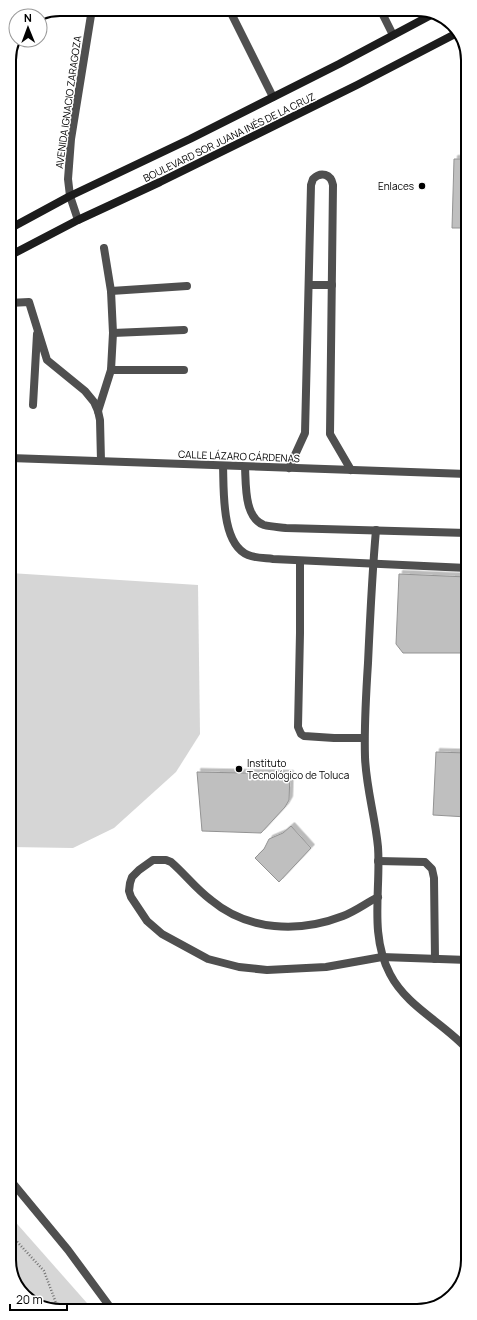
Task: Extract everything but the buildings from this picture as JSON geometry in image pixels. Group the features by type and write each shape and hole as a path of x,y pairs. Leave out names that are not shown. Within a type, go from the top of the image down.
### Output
{"main road":[{"name":"BOULEVARD SOR JUANA INÉS DE LA CRUZ","path":"16,225 70,196 190,139 273,97 427,17"},
{"name":"BOULEVARD SOR JUANA INÉS DE LA CRUZ","path":"16,252 78,220 160,182 357,85 453,35"}],"street":[{"name":"AVENIDA IGNACIO ZARAGOZA","path":"78,220 70,196 68,179 71,139 91,16"},
{"path":"232,16 273,97"},
{"path":"384,16 393,35"},
{"path":"289,468 305,433 311,185 313,178 321,174 327,175 331,178 333,185 330,434 351,470"},
{"path":"98,411 111,370 113,333 111,291 104,248"},
{"path":"309,284 332,285"},
{"path":"111,291 187,286"},
{"path":"16,303 29,302 48,360 85,391 94,402 100,420 101,461"},
{"path":"33,405 37,330"},
{"path":"113,333 184,330"},
{"path":"111,370 184,370"},
{"name":"CALLE LÁZARO CÁRDENAS","path":"16,458 461,474"},
{"path":"223,466 224,512 226,524 231,536 240,550 248,555 261,558 300,561 461,568"},
{"path":"245,467 249,508 253,516 263,524 286,528 461,533"},
{"path":"376,530 364,738 366,771 376,833 378,861 377,922 379,946 382,957 397,987 461,1043"},
{"path":"300,561 298,727 301,734 304,736 364,738"},
{"path":"378,897 355,911 317,923 295,926 257,924 242,920 230,914 210,900 171,862 160,859 154,860 139,870 132,877 129,891 134,904 147,921 157,930 208,959 239,967 267,970 326,967 382,957 461,960"},
{"path":"378,861 425,862 432,869 434,878 435,959"},
{"path":"16,1187 68,1250 108,1304"}],"path":[{"path":"16,1240 44,1271 56,1304"}],"shaded area":[{"path":"16,573 198,585 200,734 176,772 114,828 73,848 16,847"},
{"path":"16,1223 88,1304 58,1304 43,1301 27,1289 19,1277 16,1265"}],"place":[{"name":"Enlaces","path":"422,186"},
{"name":"Instituto Tecnológico de Toluca","path":"239,769"}]}
